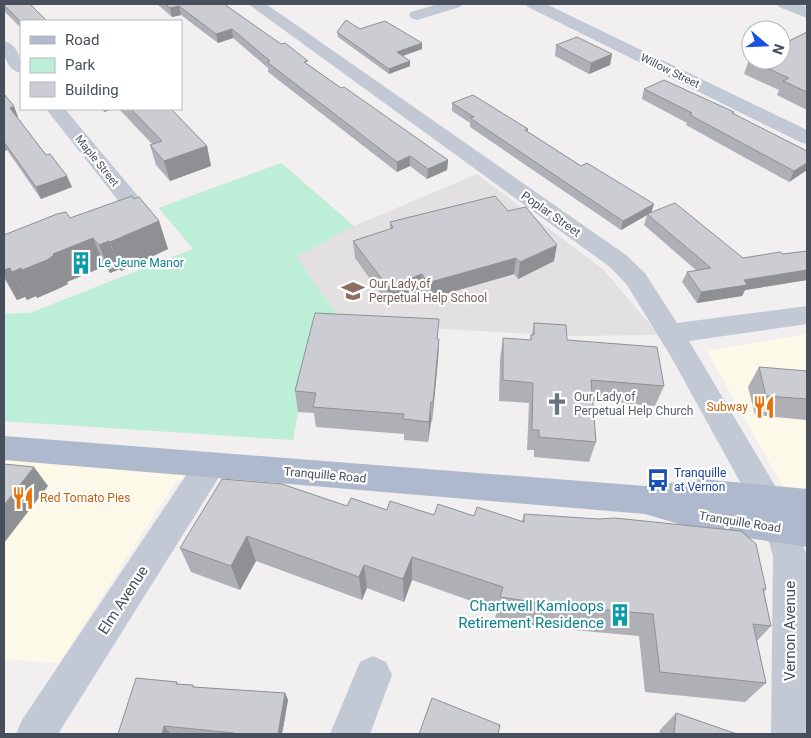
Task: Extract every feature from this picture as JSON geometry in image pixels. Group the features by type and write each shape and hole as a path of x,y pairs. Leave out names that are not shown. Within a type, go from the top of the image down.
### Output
{"main road":[{"name":"Tranquille Road","path":"4,448 645,500 706,518 785,520 807,503"}],"street":[{"name":"Poplar Street","path":"256,4 618,261 636,279 785,520"},
{"path":"417,15 454,4"},
{"name":"Willow Street","path":"534,4 807,138"},
{"path":"784,4 807,13"},
{"path":"4,46 20,67"},
{"name":"Maple Street","path":"56,110 140,213"},
{"path":"670,334 807,315"},
{"name":"Elm Avenue","path":"36,734 210,465"},
{"name":"Vernon Avenue","path":"785,520 790,556 791,734"},
{"path":"350,734 373,675"}],"shaded area":[{"name":"Our Lady of Perpetual Help School","path":"281,163 354,226 477,174 604,270 659,335 565,336 393,326 298,412 293,440 4,421 4,314 30,313 193,249 159,208"},
{"path":"807,334 807,530 707,351"},
{"path":"4,448 162,461 201,480 177,480 59,663 4,659"}],"green space":[{"name":"Our Lady of Perpetual Help School","path":"281,163 354,226 296,257 341,321 298,412 293,440 4,421 4,314 30,313 193,249 159,208"}],"building":[{"path":"30,4 46,20 20,21 4,5"},
{"path":"165,4 224,4 281,44 285,43 308,61 304,62 341,88 344,87 448,160 428,169 410,156 397,162 267,62 270,61 232,29 216,34 179,6 170,8"},
{"path":"346,20 360,29 385,21 422,43 397,52 410,61 389,69 337,32"},
{"path":"807,32 807,92 783,81 789,78 771,70 791,70 791,40"},
{"path":"577,37 612,54 591,63 556,45"},
{"path":"664,80 734,112 732,113 807,151 807,163 794,171 690,115 692,113 644,89"},
{"path":"4,94 14,106 10,108 46,155 50,154 67,176 36,187 4,142"},
{"path":"473,95 528,129 525,130 581,166 587,163 654,204 623,221 470,118 474,117 452,103"},
{"path":"132,110 172,110 207,146 164,161 150,145 162,141"},
{"path":"132,196 134,199 139,197 159,221 99,245 93,238 53,254 47,260 22,270 21,268 12,272 10,268 4,270 4,235 57,214 66,212 70,218"},
{"name":"Our Lady of Perpetual Help School","path":"495,196 508,211 526,207 557,245 520,262 516,258 427,283 422,274 388,287 353,241 393,228 390,222"},
{"path":"675,203 743,258 780,252 783,254 807,251 807,270 744,280 747,285 701,292 687,272 711,268 647,214"},
{"path":"315,313 439,319 433,402 431,402 429,422 403,419 404,414 313,407 316,393 295,391"},
{"name":"Our Lady of Perpetual Help Church","path":"534,323 566,325 567,340 657,347 664,386 591,380 596,442 539,437 539,430 532,430 533,383 503,380 503,338 531,340 531,335 534,335"},
{"path":"759,367 807,371 807,399 766,396"},
{"path":"4,464 34,467 4,505"},
{"path":"222,479 282,484 347,506 351,498 387,510 390,501 434,515 438,504 474,516 477,507 524,522 524,514 598,519 615,518 741,531 756,544 766,589 763,589 771,626 753,624 766,683 660,672 653,614 560,606 500,597 503,587 412,557 403,579 364,565 359,577 247,536 231,566 180,548"},
{"path":"136,678 177,682 176,684 193,685 193,687 285,693 278,734 234,734 164,726 162,734 118,734"},
{"path":"432,698 500,725 498,734 419,734"},
{"path":"676,713 737,734 674,734"}],"place":[{"name":"Le Jeune Manor","path":"81,263"},
{"name":"Our Lady of Perpetual Help School","path":"353,291"},
{"name":"Our Lady of Perpetual Help Church","path":"557,404"},
{"name":"Subway","path":"764,407"},
{"name":"Tranquille at Vernon","path":"658,480"},
{"name":"Red Tomato Pies","path":"23,498"},
{"name":"Chartwell Kamloops Retirement Residence","path":"620,615"}]}
